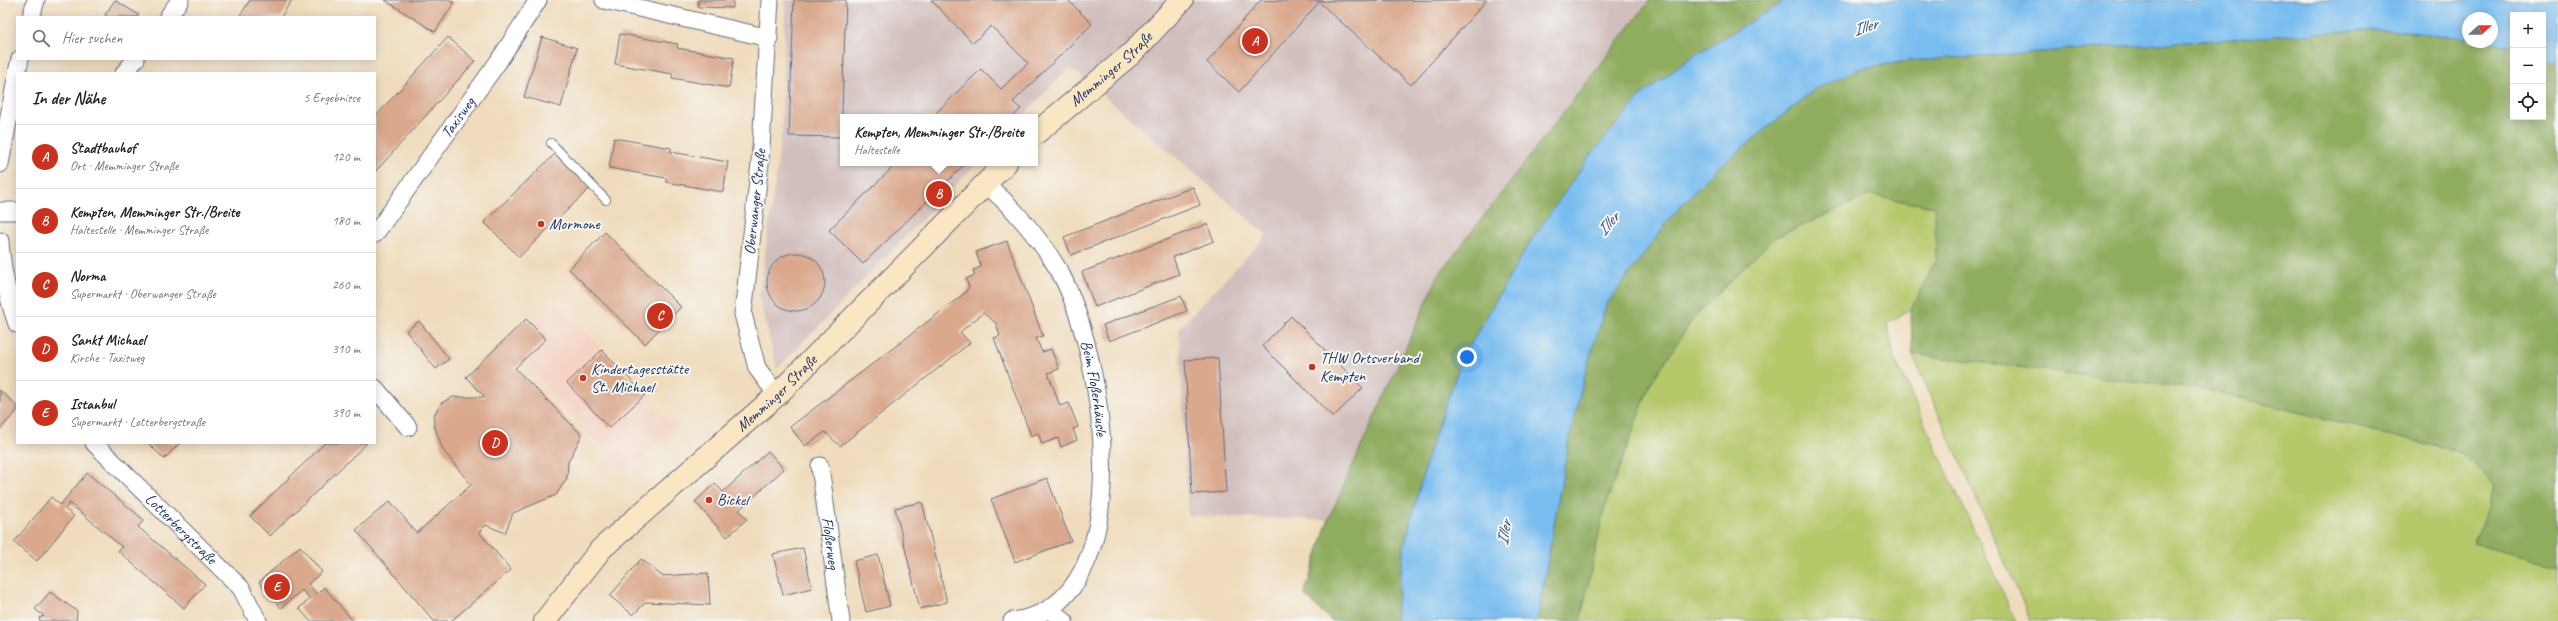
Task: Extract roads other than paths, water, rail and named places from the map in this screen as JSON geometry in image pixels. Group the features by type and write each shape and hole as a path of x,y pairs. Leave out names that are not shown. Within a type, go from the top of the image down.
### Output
{"main road":[{"name":"Memminger Straße","path":"1038,132 1131,54 1182,0"},
{"name":"Memminger Straße","path":"545,621 601,549 776,395 1003,166"}],"street":[{"path":"32,16 36,0"},
{"path":"169,16 180,0"},
{"name":"Taxisweg","path":"376,233 498,62 538,0"},
{"path":"604,0 769,38"},
{"name":"Oberwanger Straße","path":"770,0 769,38 760,163 742,314 757,368 776,395"},
{"path":"17,72 20,60"},
{"path":"125,72 135,60"},
{"path":"0,164 16,79"},
{"name":"Beim Floßerhäusle","path":"985,184 1008,202 1058,269 1079,321 1091,368 1103,457 1101,506 1092,549 1072,588 1050,610 1023,620 1012,621"},
{"path":"0,211 16,211"},
{"path":"0,241 4,305 16,323"},
{"path":"376,389 408,427"},
{"name":"Lotterbergstraße","path":"95,444 241,588 258,621"},
{"name":"Floßerweg","path":"820,466 841,621"},
{"path":"1050,610 1064,621"}],"lane":[{"path":"551,143 606,200"}],"water":[{"name":"Iller","path":"1787,0 2558,0 2558,62 2546,58 2546,12 2510,12 2510,46 2498,43 2498,12 2462,12 2462,37 2377,29 1907,61 1859,69 1814,90 1710,174 1672,216 1606,305 1586,369 1569,439 1537,621 1395,621 1404,547 1430,449 1462,359 1529,244 1590,156 1643,94 1693,56"}],"place":[{"name":"Stadtbauhof","path":"1255,41"},
{"name":"Kempten, Memminger Str./Breite","path":"939,194"},
{"name":"Mormone","path":"541,224"},
{"name":"Norma","path":"660,316"},
{"name":"THW Ortsverband Kempten","path":"1312,367"},
{"name":"Kindertagesstätte St. Michael","path":"583,378"},
{"name":"Sankt Michael","path":"495,443"},
{"name":"Bickel","path":"709,500"},
{"name":"Istanbul","path":"277,587"}]}
